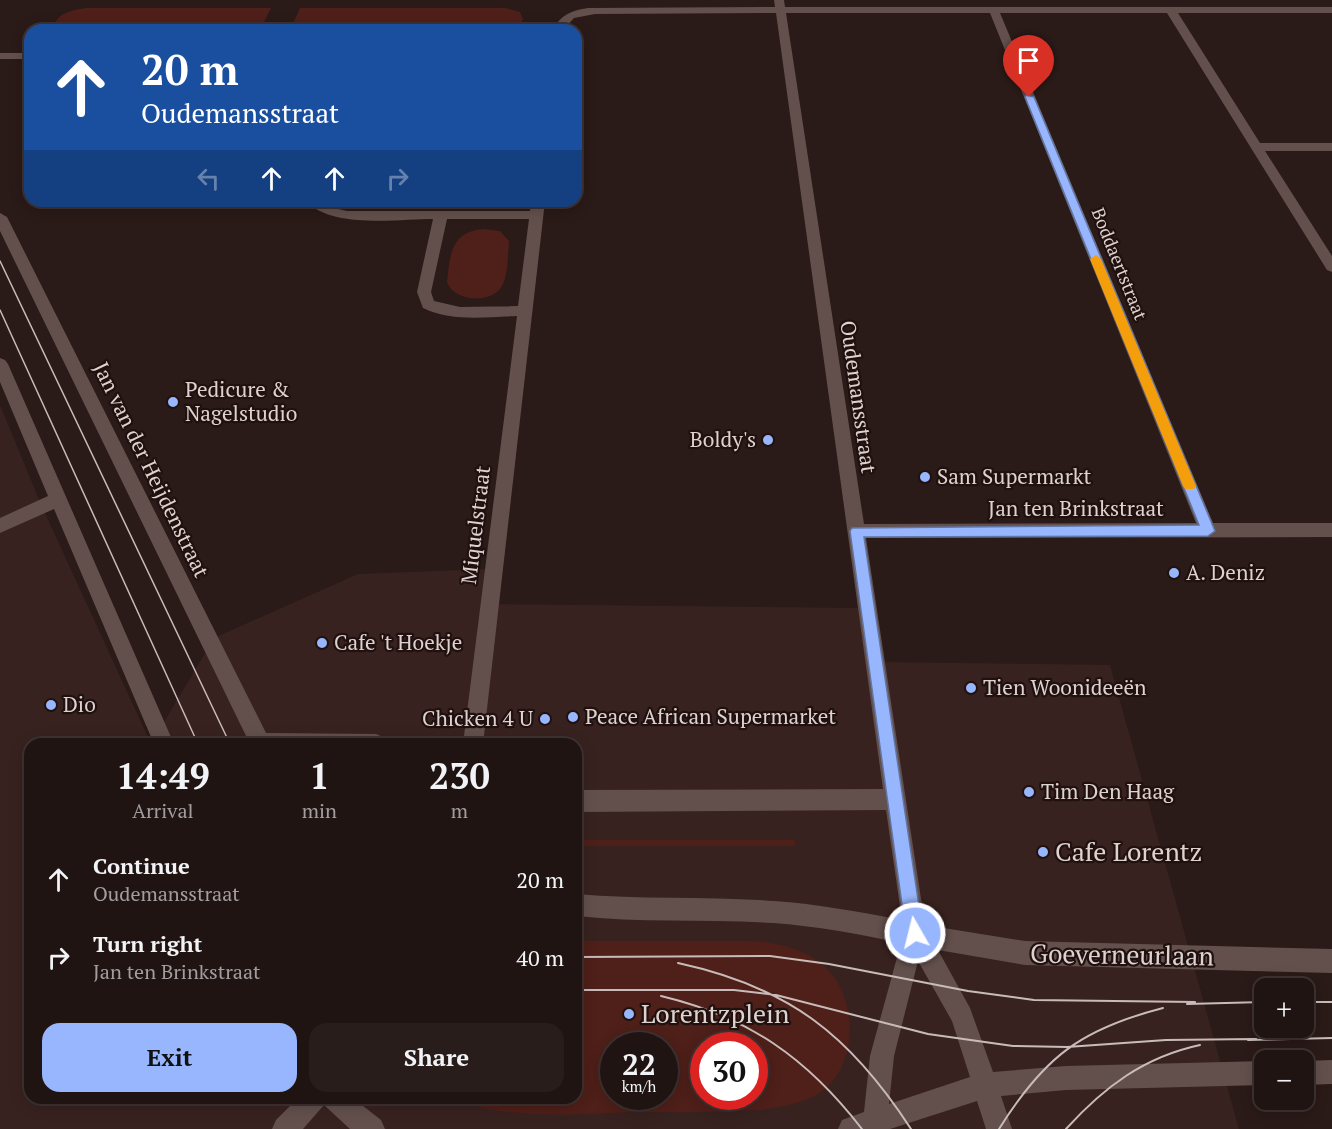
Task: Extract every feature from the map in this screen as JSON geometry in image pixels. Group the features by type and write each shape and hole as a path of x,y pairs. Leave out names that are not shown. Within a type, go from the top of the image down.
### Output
{"street":[{"path":"560,24 569,16 592,11 780,6 994,11 1332,10"},
{"name":"Oudemansstraat","path":"780,6 895,799"},
{"name":"Boddaertstraat","path":"994,11 1208,531"},
{"path":"1171,11 1332,267"},
{"path":"0,56 24,56"},
{"path":"1257,147 1332,147"},
{"path":"322,207 340,214 441,215 537,208"},
{"name":"Miquelstraat","path":"474,738 537,208"},
{"path":"441,215 424,291 428,304 436,309 452,311 524,311"},
{"name":"Jan van der Heijdenstraat","path":"0,217 259,738"},
{"path":"0,364 161,738"},
{"path":"0,526 58,499"},
{"name":"Jan ten Brinkstraat","path":"856,531 1332,530"},
{"path":"582,801 895,799 915,933 962,1016 999,1129"},
{"path":"582,906 610,909 799,914 915,933"},
{"path":"582,914 610,909"},
{"path":"877,1125 876,1088 915,933"},
{"name":"Goeverneurlaan","path":"915,933 997,950 1025,953 1332,961"},
{"path":"1314,1073 1332,1072"},
{"path":"851,1129 877,1125 938,1099 986,1086 1050,1078 1254,1073"},
{"path":"285,1129 309,1104"},
{"path":"341,1104 372,1129"}],"shaded area":[{"path":"86,8 271,8 263,24 55,24 58,18 71,11"},
{"path":"300,8 505,8 520,12 523,19 521,24 293,24"},
{"path":"483,229 500,231 509,241 505,280 498,291 491,295 483,298 465,297 451,289 447,282 451,254 458,240 464,235"},
{"name":"Lorentzplein","path":"0,405 40,502 148,738 24,738 24,1104 582,1104 582,738 155,738 214,638 358,574 488,569 490,604 864,608 873,662 1110,665 1239,1129 0,1129"},
{"path":"582,840 795,840 795,846 582,846"},
{"path":"582,941 748,941 789,947 817,960 836,979 843,994 850,1028 844,1062 836,1077 825,1089 811,1098 794,1104 768,1108 768,1032 690,1032 690,1110 760,1110 545,1114 496,1110 472,1104 582,1104"}],"tram line":[{"path":"0,261 227,738"},
{"path":"0,310 195,738"},
{"path":"582,957 770,956 829,964 968,991 1034,1000 1195,1002"},
{"path":"678,963 717,973 770,994"},
{"path":"582,990 734,990 770,994"},
{"path":"770,994 928,1034 1013,1046 1071,1047"},
{"path":"770,994 813,1020 840,1041 888,1096 911,1129"},
{"path":"661,996 722,1016 774,1044 820,1081 862,1129"},
{"path":"1187,1004 1254,1002"},
{"path":"1314,1002 1332,1002"},
{"path":"1071,1047 1109,1026 1163,1008"},
{"path":"1248,1040 1332,1038"},
{"path":"1071,1047 1166,1040 1256,1039"},
{"path":"1066,1129 1095,1100 1126,1076 1161,1057 1200,1045"},
{"path":"999,1129 1032,1083 1071,1047"}],"slow traffic":[{"path":"1096,259 1189,486"}],"place":[{"name":"Pedicure & Nagelstudio","path":"173,402"},
{"name":"Boldy's","path":"768,440"},
{"name":"Sam Supermarkt","path":"925,477"},
{"name":"A. Deniz","path":"1174,573"},
{"name":"Cafe 't Hoekje","path":"322,643"},
{"name":"Tien Woonideeën","path":"971,688"},
{"name":"Dio","path":"51,705"},
{"name":"Peace African Supermarket","path":"573,717"},
{"name":"Chicken 4 U","path":"545,719"},
{"name":"Tim Den Haag","path":"1029,792"},
{"name":"Cafe Lorentz","path":"1043,852"},
{"name":"Lorentzplein","path":"629,1014"}],"route":[{"path":"915,933 856,531 1208,531 1029,97"}]}
